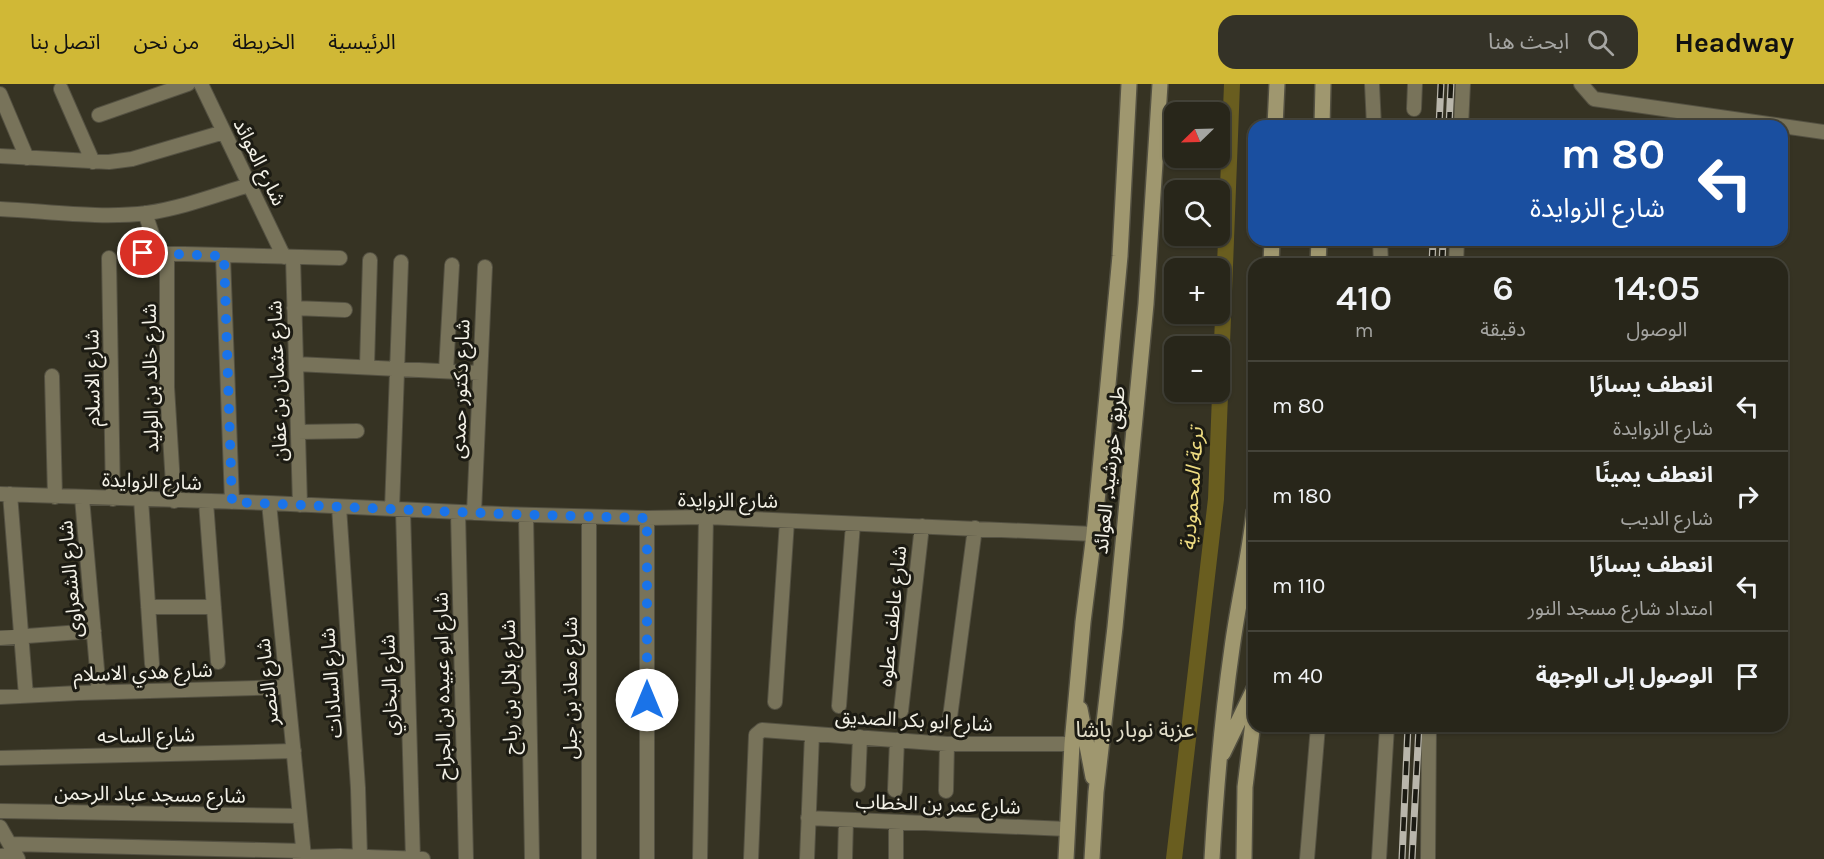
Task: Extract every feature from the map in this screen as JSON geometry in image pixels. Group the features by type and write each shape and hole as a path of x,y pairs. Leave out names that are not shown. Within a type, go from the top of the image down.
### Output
{"main road":[{"name":"طريق خورشيد, العوائد","path":"1066,859 1072,744 1120,256 1129,84"},
{"name":"طريق خورشيد, العوائد","path":"1092,859 1096,792 1115,627 1145,315 1160,84"},
{"path":"1275,120 1277,84"},
{"path":"1322,120 1323,84"},
{"path":"1212,859 1218,763 1232,647 1248,561"},
{"path":"1077,691 1096,792"},
{"path":"1218,763 1248,700"},
{"path":"1244,859 1245,787 1252,732"}],"street":[{"path":"99,115 188,84"},
{"name":"شارع العوائد","path":"201,84 249,185 288,257"},
{"path":"1372,84 1374,120"},
{"path":"1414,109 1415,84"},
{"path":"1461,120 1463,84"},
{"path":"1581,84 1594,99 1740,120"},
{"path":"61,89 93,162"},
{"path":"0,94 27,158"},
{"path":"1788,127 1824,132"},
{"path":"0,156 109,162 132,159 224,132"},
{"path":"0,208 97,214 145,213 164,210 249,185"},
{"name":"شارع خالد بن الوليد","path":"145,213 163,254 167,387 174,501"},
{"path":"143,253 340,258"},
{"path":"224,256 232,502"},
{"name":"شارع عثمان بن عفان","path":"288,257 294,308 300,505"},
{"name":"شارع الاسلام","path":"109,258 113,499"},
{"path":"367,366 370,260"},
{"name":"شارع البخاري","path":"401,262 397,368 398,509 413,859"},
{"path":"446,371 452,265"},
{"name":"شارع دكتور حمدى","path":"474,513 485,267"},
{"path":"294,308 345,310"},
{"path":"296,364 480,373"},
{"path":"52,376 55,497"},
{"path":"298,432 357,431"},
{"path":"5,494 26,696"},
{"name":"شارع الزوايدة","path":"5,494 526,515 706,517 1094,534"},
{"name":"شارع الشعراوى","path":"82,498 99,692"},
{"path":"141,500 152,664"},
{"path":"206,502 218,662"},
{"name":"شارع النصر","path":"269,503 294,751 302,856"},
{"name":"شارع السادات","path":"339,507 360,857"},
{"name":"شارع ابو عبيده بن الجراح","path":"458,512 466,859"},
{"name":"شارع بلال بن رباح","path":"526,515 532,859"},
{"name":"شارع معاذ بن جبل","path":"589,517 589,859"},
{"path":"700,859 706,517"},
{"path":"647,518 647,859"},
{"path":"775,702 787,521"},
{"path":"839,706 853,524"},
{"name":"شارع عاطف عطوه","path":"901,711 922,526"},
{"path":"950,717 975,528"},
{"path":"148,607 214,607"},
{"path":"0,638 94,631"},
{"name":"شارع هدي الاسلام","path":"0,697 287,687"},
{"name":"شارع ابو بكر الصديق","path":"751,859 756,735 762,730 947,744 1072,744"},
{"path":"1307,859 1318,732"},
{"path":"1379,859 1387,732"},
{"path":"1428,859 1429,732"},
{"path":"807,859 812,734"},
{"path":"858,785 860,737"},
{"path":"895,790 897,740"},
{"path":"946,791 947,744"},
{"name":"شارع الساحه","path":"0,758 294,751"},
{"name":"شارع مسجد عباد الرحمن","path":"0,811 300,816"},
{"name":"شارع عمر بن الخطاب","path":"808,818 1067,829"},
{"path":"845,859 846,820"},
{"path":"896,822 896,859"},
{"path":"0,827 15,853"},
{"path":"0,856 15,853 423,859"}],"waterway":[{"name":"ترعة المحمودية","path":"1174,859 1216,499 1232,84"}],"railway":[{"path":"1439,120 1441,84"},
{"path":"1449,120 1451,84"},
{"path":"1432,258 1433,246"},
{"path":"1442,258 1443,246"},
{"path":"1402,859 1408,732"},
{"path":"1412,859 1419,732"}],"district":[{"name":"عزبة نوبار باشا","path":"1135,729"}],"route":[{"path":"143,253 224,256 232,502 647,518 647,700"}]}
